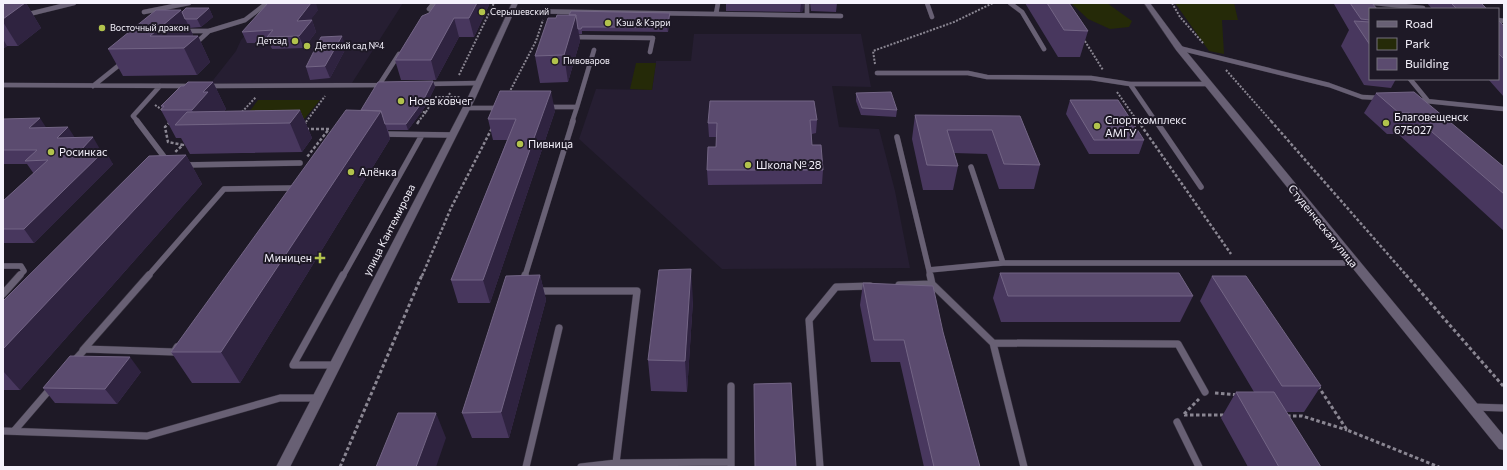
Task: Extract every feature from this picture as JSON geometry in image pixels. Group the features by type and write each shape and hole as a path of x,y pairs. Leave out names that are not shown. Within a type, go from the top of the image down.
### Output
{"street":[{"name":"Студенческая улица","path":"1147,3 1179,48 1208,84 1504,445"},
{"name":"улица Кантемирова","path":"283,467 451,135 479,83 514,7"}],"lane":[{"path":"17,17 74,3"},
{"path":"144,12 189,3"},
{"path":"174,32 209,31 245,20 267,3"},
{"path":"434,3 430,9 442,13 438,19"},
{"path":"716,14 718,3"},
{"path":"807,3 807,15"},
{"path":"927,3 932,17"},
{"path":"1010,3 1022,12 1044,49"},
{"path":"1374,3 1424,8"},
{"path":"1420,3 1424,8"},
{"path":"514,7 560,11 841,16"},
{"path":"556,20 560,11"},
{"path":"188,50 209,31"},
{"path":"564,37 654,38 650,52"},
{"path":"379,85 403,48"},
{"path":"1179,48 1329,85 1362,97 1390,98"},
{"path":"594,50 524,290 637,291 616,463"},
{"path":"93,86 130,56"},
{"path":"877,73 968,73 988,77 1091,78 1130,84 1208,84"},
{"path":"1411,80 1428,101"},
{"path":"417,84 479,83"},
{"path":"1130,84 1201,187"},
{"path":"3,85 191,86"},
{"path":"199,86 386,85"},
{"path":"160,86 133,116 169,165 300,160"},
{"path":"1410,99 1504,109"},
{"path":"540,108 577,107"},
{"path":"466,108 510,108"},
{"path":"371,134 451,135"},
{"path":"334,365 294,365 422,135"},
{"path":"897,137 932,284 993,343 1024,467"},
{"path":"971,167 1003,263"},
{"path":"293,194 303,182"},
{"path":"68,368 224,189 298,188"},
{"path":"929,270 1003,263 1354,263"},
{"path":"3,266 21,266 24,271 3,294"},
{"path":"892,285 932,284"},
{"path":"820,467 809,320 836,287 876,286"},
{"path":"526,467 559,328"},
{"path":"78,356 85,349 174,352 183,339"},
{"path":"993,343 1178,344 1205,392"},
{"path":"14,431 53,385"},
{"path":"580,467 616,463 731,465 731,386"},
{"path":"3,431 148,436 280,398 317,398"},
{"path":"1472,407 1504,408"},
{"path":"1177,422 1199,467"}],"path":[{"path":"448,97 494,3"},
{"path":"877,73 873,51 954,22 993,3"},
{"path":"1172,3 1180,17 1504,387"},
{"path":"340,467 451,208 536,41 542,25 545,10"},
{"path":"1081,35 1109,81 1238,264"},
{"path":"300,160 308,157 329,128 302,128 326,96 318,96"},
{"path":"241,113 254,97 262,97"},
{"path":"417,125 435,97 465,97"},
{"path":"158,100 154,106 165,111"},
{"path":"418,112 426,112"},
{"path":"175,117 166,127 168,142 183,145"},
{"path":"175,156 174,152 183,145 190,143"},
{"path":"1317,384 1347,430"},
{"path":"1177,422 1205,392 1245,396"},
{"path":"1184,415 1228,415"},
{"path":"1280,416 1302,416 1347,430 1439,467"}],"shaded area":[{"name":"Детский сад №4","path":"275,3 403,3 352,83 210,84 236,51 241,40"},
{"name":"Школа № 28","path":"694,34 861,34 871,87 832,86 839,127 879,129 895,191 910,268 722,269 579,139 596,89 652,90 656,61 691,61"}],"green space":[{"path":"1071,3 1107,3 1132,21 1129,27 1110,29 1088,19"},
{"path":"1175,3 1234,3 1238,20 1222,20 1224,54 1209,51"},
{"path":"636,63 656,63 652,90 630,89"},
{"path":"258,100 320,100 297,128 237,128"}],"building":[{"path":"3,3 25,3 3,19"},
{"path":"268,3 311,3 297,21 312,20 299,36 267,37 273,30 242,32"},
{"path":"436,3 477,3 469,18 454,18 431,60 395,60 422,16 429,13"},
{"path":"1047,3 1069,3 1088,31 1064,30"},
{"path":"1350,3 1372,3 1376,8 1369,8 1369,20 1361,19"},
{"path":"1451,3 1481,3 1486,8 1456,8"},
{"path":"186,8 209,8 197,19 185,19 182,12"},
{"path":"156,10 181,10 150,36 198,36 184,48 108,49"},
{"path":"571,11 670,13 667,27 582,27 581,29 578,29 576,15 569,15"},
{"path":"557,15 576,15 564,55 535,56 548,18 556,18"},
{"path":"1354,21 1369,22 1369,44"},
{"path":"1499,21 1504,26 1504,59 1499,54"},
{"path":"342,36 325,66 306,67 321,37"},
{"path":"433,81 423,101 406,124 385,124 381,111 361,110 378,82"},
{"path":"188,82 213,82 203,92 208,92 192,110 161,110 164,106 161,106 181,86 184,86"},
{"path":"500,91 551,91 483,280 451,280 516,119 488,119"},
{"path":"891,92 897,110 862,108 856,93"},
{"path":"1414,92 1504,167 1504,194 1410,113 1399,113 1376,93"},
{"path":"1070,100 1118,100 1144,140 1094,140"},
{"path":"710,101 814,101 817,120 810,120 812,145 821,145 823,170 707,170 708,147 716,147 717,123 708,123"},
{"path":"300,110 290,123 175,125 187,112"},
{"path":"346,110 381,111 221,352 171,352"},
{"path":"915,115 1020,116 1040,165 1004,164 992,130 947,130 958,166 927,165"},
{"path":"40,118 29,128 68,127 57,138 93,137 80,151 105,150 24,229 3,229 3,201 48,160 25,161 37,150 3,150 3,119"},
{"path":"186,155 3,349 3,301 149,156"},
{"path":"691,269 685,361 648,360 659,270"},
{"path":"1000,273 1179,273 1193,296 1008,296"},
{"path":"540,275 501,412 462,413 506,276"},
{"path":"1212,276 1246,276 1321,386 1282,386"},
{"path":"863,283 933,286 943,332 980,467 934,467 904,340 874,340"},
{"path":"70,356 130,357 105,389 43,388"},
{"path":"791,383 796,467 755,467 754,384"},
{"path":"1236,392 1274,392 1321,467 1279,467"},
{"path":"398,413 436,413 416,467 376,467"}],"place":[{"name":"Серышевский","path":"482,12"},
{"name":"Кэш & Кэрри","path":"608,23"},
{"name":"Восточный дракон","path":"102,28"},
{"name":"Детсад","path":"295,41"},
{"name":"Детский сад №4","path":"307,46"},
{"name":"Пивоваров","path":"555,61"},
{"name":"Ноев ковчег","path":"401,101"},
{"name":"Благовещенск 675027","path":"1386,123"},
{"name":"Спорткомплекс АМГУ","path":"1097,126"},
{"name":"Пивница","path":"520,144"},
{"name":"Росинкас","path":"51,152"},
{"name":"Школа № 28","path":"748,165"},
{"name":"Алёнка","path":"351,172"},
{"name":"Миницен","path":"320,258"}]}
